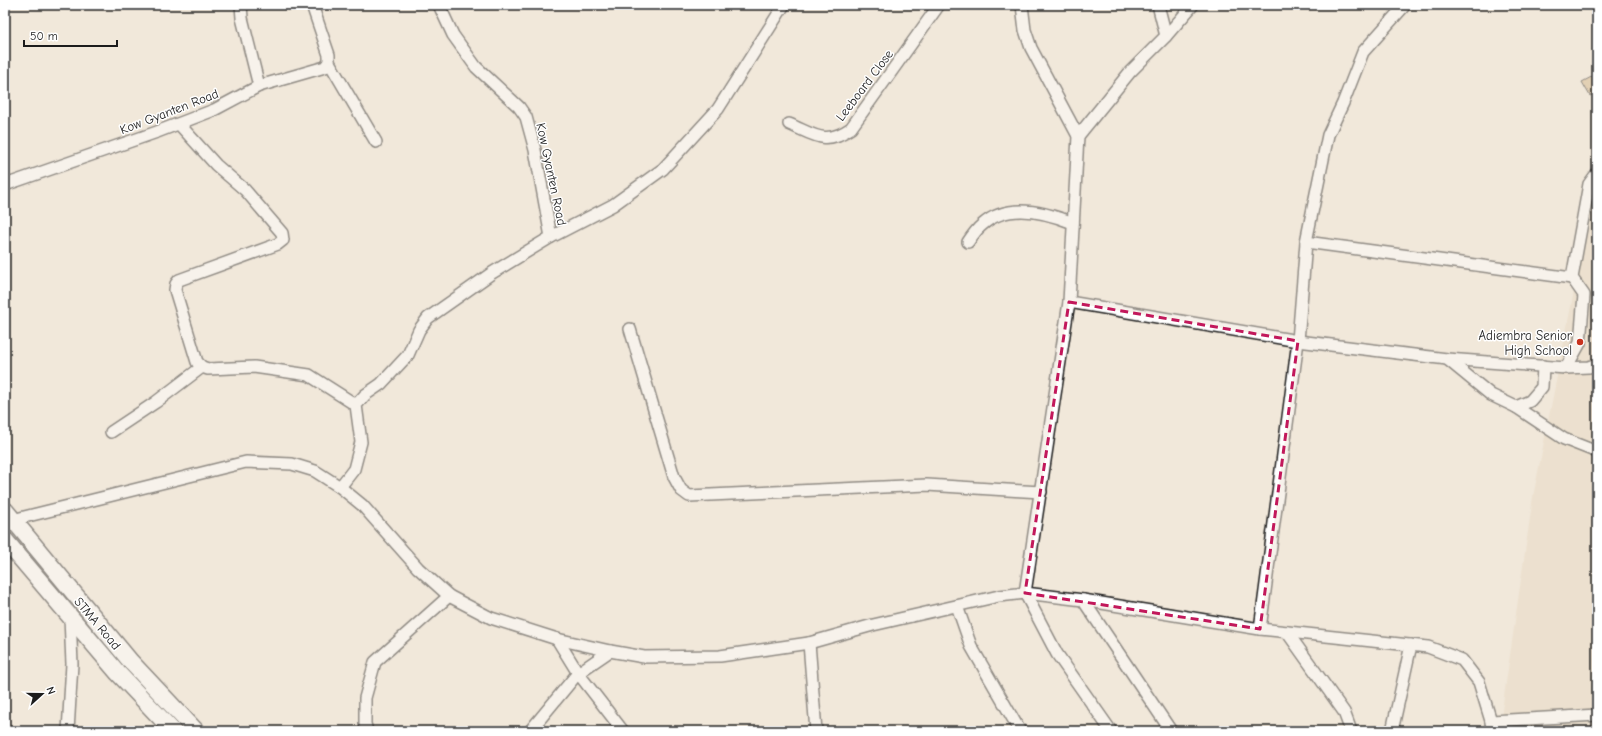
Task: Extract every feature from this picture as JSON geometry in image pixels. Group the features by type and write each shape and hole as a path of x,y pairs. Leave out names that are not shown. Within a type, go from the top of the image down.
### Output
{"main road":[{"name":"STMA Road","path":"8,519 131,662 196,731"},
{"name":"STMA Road","path":"5,540 118,673 173,731"}],"street":[{"path":"241,5 242,18 259,86"},
{"path":"312,5 329,55 329,62 376,142"},
{"name":"Kow Gyanten Road","path":"438,5 453,35 476,67 519,107 526,117 536,150 551,237 613,205 662,169 718,109 784,5"},
{"name":"Leeboard Close","path":"789,124 824,138 840,136 851,128 939,5"},
{"path":"1022,5 1025,30 1031,48 1078,136 1069,302 1025,593 1058,654 1086,697 1111,731"},
{"path":"1158,5 1166,36"},
{"path":"1078,136 1130,72 1166,36 1193,5"},
{"path":"1260,629 1298,341 1306,242 1328,136 1363,52 1405,5"},
{"name":"Kow Gyanten Road","path":"5,184 179,124 214,110 259,86 325,67 329,62"},
{"path":"179,124 216,165 245,190 282,233 283,240 278,244 179,280 176,284 176,290 197,362 202,367 208,369 254,367 308,375 356,405"},
{"path":"1566,368 1580,343 1584,295 1572,278 1589,184 1597,173"},
{"path":"968,242 982,224 998,215 1015,211 1055,215 1073,223"},
{"path":"340,487 354,469 361,442 356,405 364,395 381,384 408,356 419,330 428,318 492,273 551,237"},
{"path":"1306,242 1572,278"},
{"path":"1069,302 1298,341 1447,359 1566,368 1589,367 1597,364"},
{"path":"630,329 674,477 681,490 689,496 927,485 1041,492"},
{"path":"1447,359 1491,395 1516,407 1564,439 1597,452"},
{"path":"1516,407 1530,401 1542,387 1542,366"},
{"path":"111,432 156,402 202,367"},
{"path":"8,519 246,462 292,464 315,471 340,487 362,505 418,568 450,596 492,618 557,639 610,651 644,657 720,656 809,642 873,625 999,596 1025,593 1083,600 1260,629 1428,647 1462,660 1479,682 1492,726 1597,715"},
{"path":"367,731 365,724 365,698 375,662 450,596"},
{"path":"1083,600 1171,731"},
{"path":"957,606 971,646 1020,731"},
{"path":"68,731 72,664 70,617"},
{"path":"1287,632 1344,712 1351,731"},
{"path":"557,639 578,673 623,731"},
{"path":"809,642 816,731"},
{"path":"1392,731 1410,645"},
{"path":"530,731 578,673 610,651"}],"highlighted area":[{"path":"1069,302 1298,341 1260,629 1025,593"}],"shaded area":[{"name":"Adiembra Senior High School","path":"1595,186 1597,187 1597,731 1499,731 1533,497"}],"building":[{"path":"1597,74 1597,92 1590,96 1582,82"}],"place":[{"name":"Adiembra Senior High School","path":"1580,342"}]}
